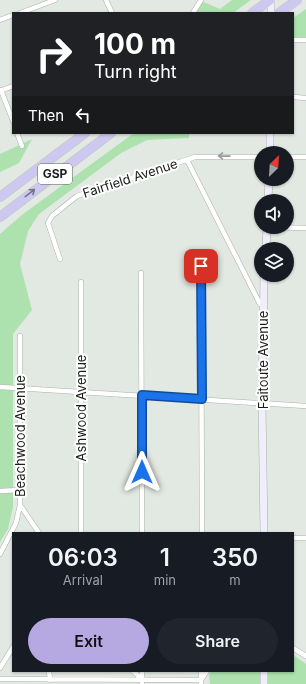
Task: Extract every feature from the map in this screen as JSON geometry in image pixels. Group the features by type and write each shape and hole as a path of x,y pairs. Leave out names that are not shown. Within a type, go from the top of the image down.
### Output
{"highway":[{"path":"253,12 271,0"},
{"path":"280,12 297,0"},
{"name":"GSP","path":"0,197 84,134"},
{"name":"GSP","path":"0,217 110,134"}],"street":[{"path":"23,12 55,0"},
{"path":"106,0 112,12"},
{"path":"194,12 201,0"},
{"path":"271,0 271,12"},
{"path":"0,20 12,15"},
{"path":"294,40 306,40"},
{"path":"12,86 1,91 12,118"},
{"path":"294,98 306,98"},
{"path":"17,134 22,146"},
{"path":"270,134 270,146"},
{"name":"Fairfield Avenue","path":"60,259 48,222 52,216 69,201 81,195 201,156 254,157"},
{"path":"294,157 306,157"},
{"name":"Faitoute Avenue","path":"187,160 260,304 263,304 262,403 264,532"},
{"path":"294,228 306,228"},
{"path":"201,266 202,532"},
{"path":"141,273 142,532"},
{"name":"Ashwood Avenue","path":"81,282 81,532"},
{"path":"263,304 264,282"},
{"name":"Beachwood Avenue","path":"12,532 18,518 20,505 20,336"},
{"path":"0,386 306,406"},
{"path":"0,491 20,490"},
{"path":"20,505 38,532"},
{"name":"Beachwood Avenue","path":"0,554 12,533"},
{"path":"294,538 306,538"},
{"path":"0,668 12,648"},
{"path":"294,649 306,656"},
{"path":"48,672 50,680"},
{"path":"134,672 142,682"},
{"path":"201,672 202,683"},
{"path":"202,683 207,672"},
{"path":"264,672 264,684"},
{"path":"0,679 88,682 202,683"}],"green space":[{"path":"232,0 251,0 234,12 193,12 201,1 220,9"},
{"path":"306,9 306,41 294,41 294,17"},
{"path":"133,134 189,134 189,138 147,140 121,153 39,214 28,231 20,264 32,310 13,334 13,507 8,529 0,542 0,234 23,214"},
{"path":"32,139 19,163 0,172 0,154"},
{"path":"294,656 306,664 306,684 210,684 209,675 210,672 294,672"}],"route":[{"path":"142,472 142,395 202,399 201,266"}]}
